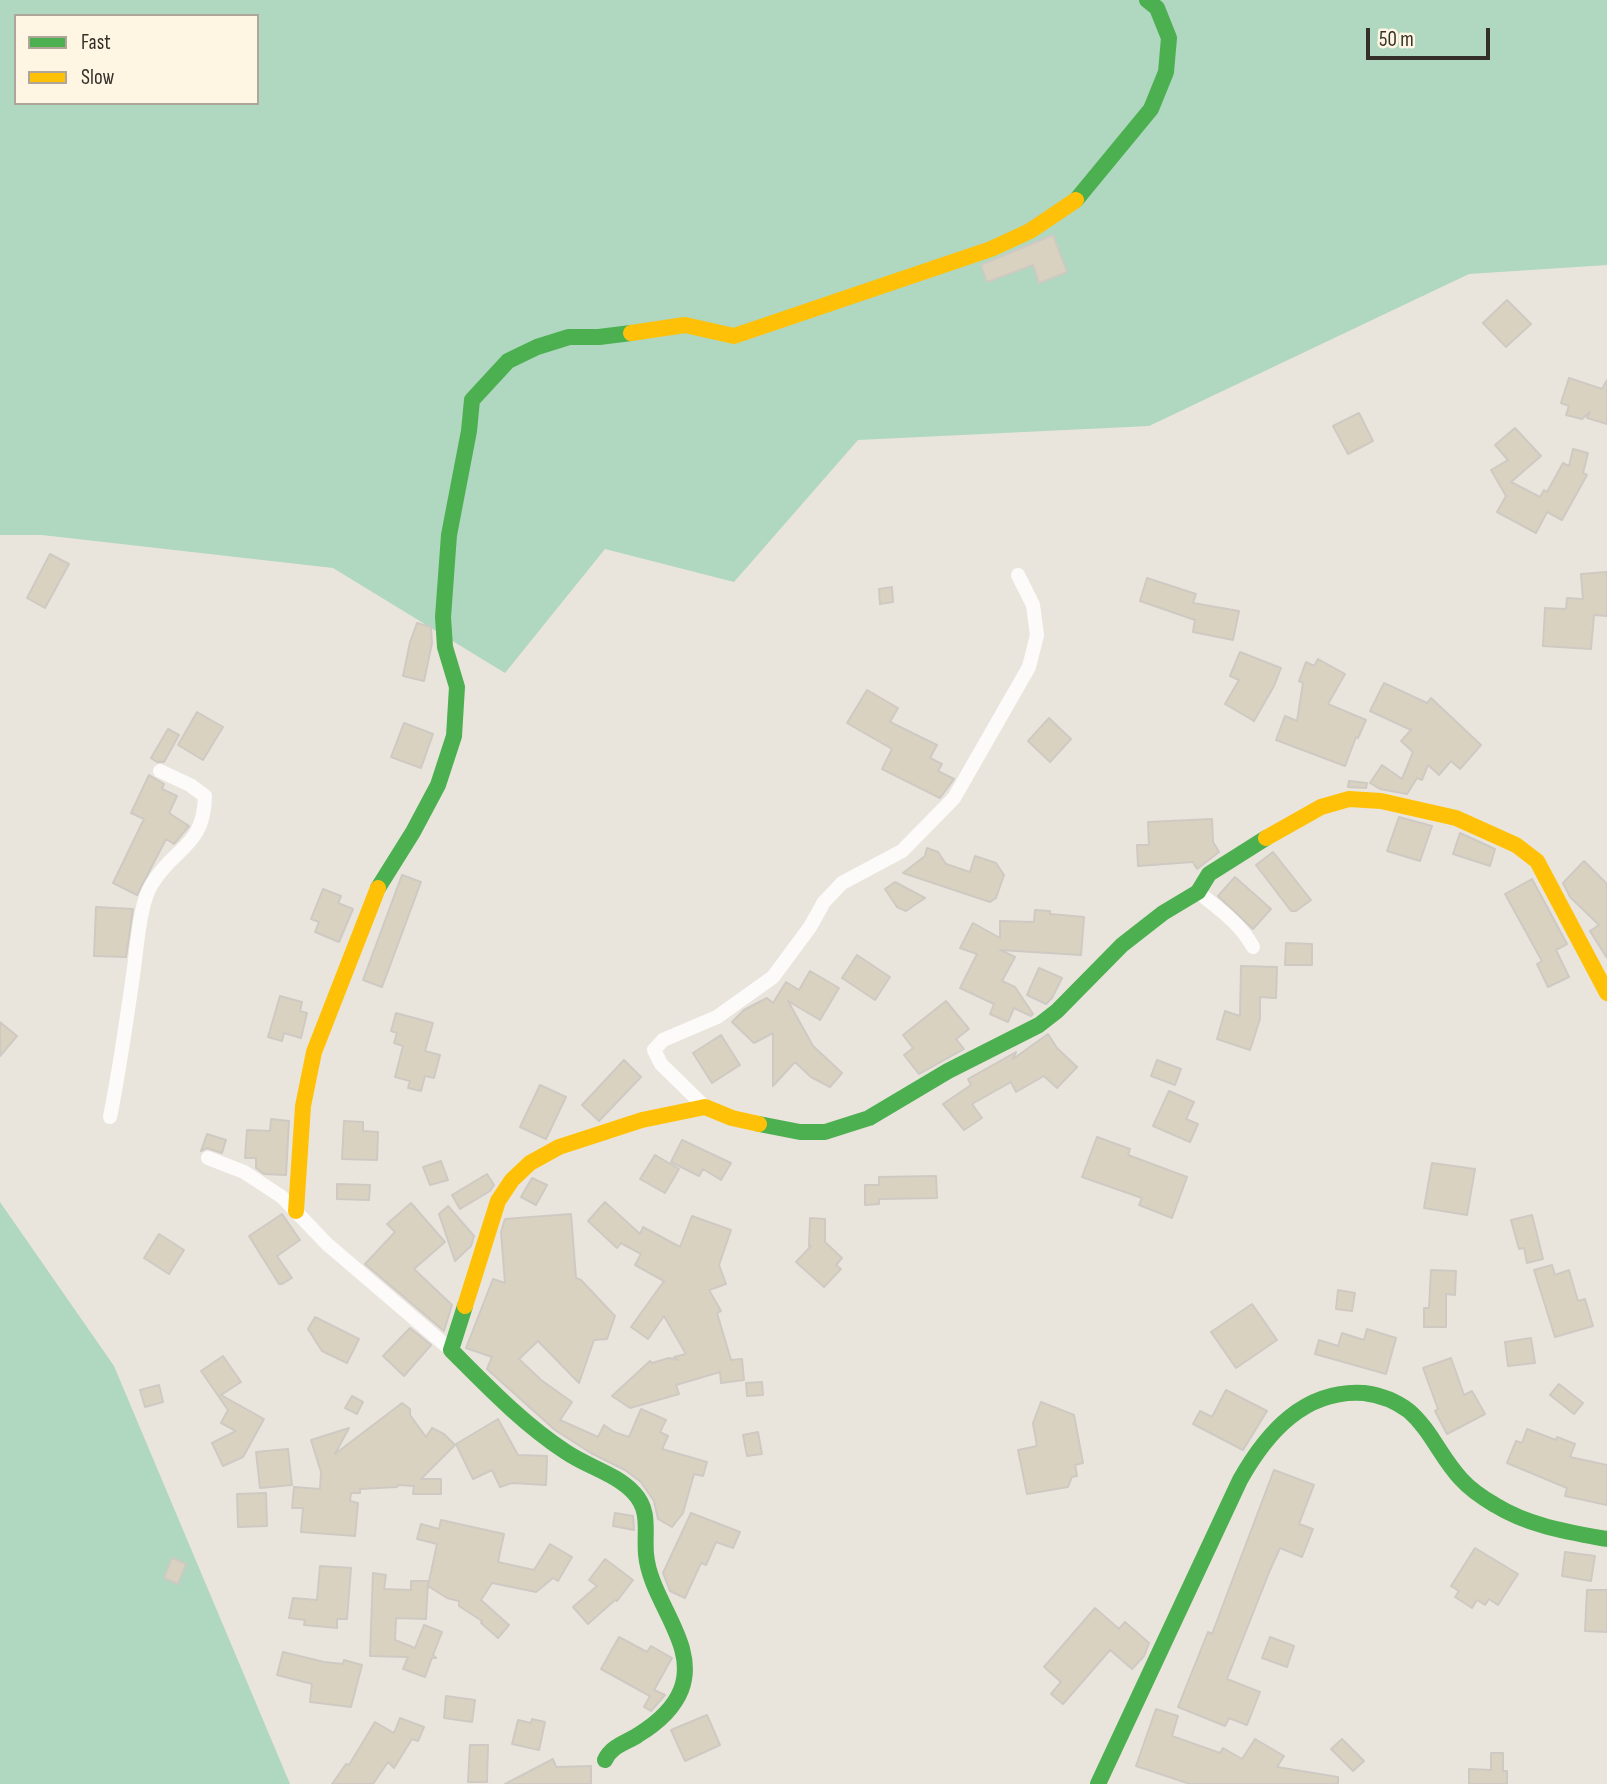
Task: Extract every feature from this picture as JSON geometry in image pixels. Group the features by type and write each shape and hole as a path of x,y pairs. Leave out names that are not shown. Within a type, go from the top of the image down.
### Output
{"street":[{"path":"296,1211 303,1106 314,1052 376,892 414,832 438,785 453,736 457,687 446,647 443,617 449,535 469,430 471,400 508,361 537,347 569,337 599,337 685,325 734,335 991,249 1030,231 1076,200 1151,109 1166,72 1169,38 1157,8 1147,0"},
{"path":"1018,575 1033,605 1037,635 1029,667 954,798 902,851 842,883 824,902 810,927 773,977 717,1017 663,1040 654,1050 661,1064 705,1107 732,1118 800,1132 825,1132 869,1118 948,1071 1039,1025 1057,1011 1122,945 1163,913 1198,892 1209,874 1243,851 1321,807 1349,799 1423,809 1490,831 1516,845 1537,861 1607,993"},
{"path":"110,1117 141,919 150,886 169,861 196,837 205,816 205,796 190,785 160,771"},
{"path":"1198,892 1229,916 1245,933 1253,947"},
{"path":"451,1350 498,1201 512,1181 530,1163 559,1147 607,1131 642,1120 705,1107"},
{"path":"208,1158 244,1172 282,1197 327,1244 451,1350 515,1413 544,1437 635,1492 644,1508 646,1555 661,1603 685,1648 686,1674 670,1712 650,1727 610,1749 605,1760"},
{"path":"1098,1784 1253,1455 1286,1419 1314,1402 1337,1394 1354,1392 1385,1397 1412,1415 1462,1480 1492,1504 1527,1523 1607,1539"}],"green space":[{"path":"0,0 1607,0 1607,265 1469,274 1149,426 858,440 734,582 605,549 505,673 333,568 42,535 0,535"},
{"path":"0,1202 114,1366 290,1784 0,1784"}],"building":[{"path":"1053,235 1067,272 1039,283 1033,265 987,282 981,265"},
{"path":"1507,300 1531,324 1506,347 1483,323"},
{"path":"1569,378 1602,389 1607,380 1607,424 1587,418 1590,412 1582,419 1566,415 1569,406 1561,403"},
{"path":"1359,413 1373,441 1348,454 1333,426"},
{"path":"1515,428 1541,456 1511,482 1540,497 1544,490 1547,492 1563,463 1569,466 1573,449 1588,453 1583,473 1587,475 1562,520 1547,512 1536,533 1497,512 1506,496 1491,470 1508,460 1495,445"},
{"path":"50,554 69,564 45,608 27,598"},
{"path":"1607,572 1607,616 1594,615 1591,649 1543,646 1545,608 1566,609 1567,598 1583,599 1581,574"},
{"path":"1147,578 1196,594 1193,603 1239,611 1233,640 1193,632 1195,620 1140,601"},
{"path":"892,587 893,602 880,604 879,589"},
{"path":"417,623 431,627 432,643 424,681 403,676"},
{"path":"1240,652 1281,668 1254,721 1225,704 1239,680 1230,676"},
{"path":"1318,659 1345,674 1328,704 1366,720 1345,766 1276,740 1285,716 1297,721 1303,683 1299,681 1306,662 1314,666"},
{"path":"1384,683 1427,703 1431,698 1481,745 1460,769 1451,761 1439,775 1428,765 1422,780 1417,778 1407,794 1380,789 1370,783 1382,765 1402,779 1413,752 1401,741 1411,730 1370,711"},
{"path":"867,690 898,708 890,722 937,745 930,758 942,764 938,771 954,779 940,798 882,769 892,749 847,723"},
{"path":"197,712 223,727 203,760 178,745"},
{"path":"1049,718 1071,739 1050,762 1028,741"},
{"path":"404,723 433,734 421,768 391,757"},
{"path":"168,729 179,735 164,762 157,762 151,758"},
{"path":"149,775 164,784 162,789 177,796 169,813 189,826 174,844 166,839 137,895 113,883 144,819 131,813"},
{"path":"1349,781 1367,783 1366,788 1348,787"},
{"path":"1399,817 1432,826 1420,861 1387,851"},
{"path":"1212,819 1213,842 1219,852 1197,869 1193,862 1138,866 1137,845 1149,845 1148,822"},
{"path":"1460,833 1495,849 1490,866 1453,854"},
{"path":"927,848 938,852 946,864 970,872 975,856 996,863 1004,875 996,898 990,902 903,873 925,856"},
{"path":"1273,852 1311,900 1296,911 1291,911 1256,865"},
{"path":"1584,861 1607,884 1607,958 1590,931 1599,925 1570,897 1563,883"},
{"path":"402,875 421,882 382,987 363,980"},
{"path":"1235,877 1271,909 1253,929 1218,896"},
{"path":"1532,879 1567,944 1556,950 1569,977 1548,987 1537,964 1542,961 1505,894"},
{"path":"895,882 925,898 906,911 897,907 885,889"},
{"path":"323,889 341,896 338,903 353,909 339,942 315,932 319,922 311,919"},
{"path":"96,907 133,909 126,957 94,956"},
{"path":"1035,910 1084,917 1081,955 1000,950 1015,957 1002,981 1015,987 1033,1014 1031,1016 1014,1008 1008,1022 990,1014 994,1004 960,988 977,954 960,948 973,923 1000,938 1000,921 1034,922"},
{"path":"1286,943 1312,944 1312,965 1285,965"},
{"path":"857,955 890,977 875,1000 842,978"},
{"path":"1241,966 1277,967 1276,998 1260,997 1260,1019 1250,1050 1217,1039 1225,1011 1240,1016"},
{"path":"1039,968 1062,978 1046,1004 1027,995"},
{"path":"810,971 839,988 820,1020 788,1001 813,1046 842,1073 830,1087 811,1077 795,1062 773,1086 773,1033 754,1043 732,1022 744,1010 767,998 773,1003 786,982 799,990"},
{"path":"280,996 302,1002 300,1011 307,1013 301,1038 284,1033 282,1041 268,1037"},
{"path":"946,1001 969,1029 956,1039 964,1049 919,1074 904,1055 913,1048 903,1035"},
{"path":"396,1013 433,1023 425,1051 440,1055 434,1078 425,1076 421,1091 408,1088 410,1081 395,1077 403,1046 394,1043 397,1033 391,1031"},
{"path":"0,1022 17,1036 0,1056"},
{"path":"1048,1034 1057,1048 1077,1067 1057,1088 1044,1076 1016,1092 1011,1082 972,1104 982,1118 964,1130 943,1104 971,1085 968,1079 1016,1052 1013,1059"},
{"path":"721,1035 740,1065 712,1083 693,1053"},
{"path":"624,1060 641,1077 599,1121 582,1105"},
{"path":"1157,1060 1181,1069 1175,1085 1151,1076"},
{"path":"540,1085 566,1097 546,1139 520,1127"},
{"path":"1169,1091 1194,1102 1186,1119 1198,1124 1190,1142 1153,1126"},
{"path":"271,1119 289,1121 286,1175 264,1174 256,1168 256,1158 245,1158 247,1130 270,1131"},
{"path":"344,1121 363,1122 363,1131 378,1132 377,1160 342,1159"},
{"path":"207,1134 226,1140 222,1153 207,1148 201,1151"},
{"path":"1097,1137 1130,1149 1128,1155 1187,1177 1172,1218 1139,1205 1142,1198 1082,1177"},
{"path":"682,1140 731,1163 721,1180 703,1169 699,1176 671,1162"},
{"path":"655,1155 679,1169 665,1193 640,1179"},
{"path":"441,1161 448,1180 430,1185 423,1167"},
{"path":"1432,1163 1475,1169 1467,1215 1424,1208"},
{"path":"487,1174 494,1185 490,1191 460,1209 452,1195"},
{"path":"936,1176 937,1198 879,1199 879,1204 865,1205 865,1185 879,1185 879,1177"},
{"path":"532,1178 547,1185 536,1205 521,1197"},
{"path":"337,1184 370,1185 369,1200 337,1199"},
{"path":"605,1202 640,1234 643,1227 680,1247 692,1216 731,1230 719,1265 726,1284 709,1290 721,1311 717,1313 731,1360 742,1359 744,1380 721,1383 720,1372 676,1385 679,1394 630,1408 612,1396 650,1361 652,1363 669,1358 678,1360 674,1357 686,1354 664,1316 648,1339 631,1327 664,1281 635,1265 641,1254 621,1243 617,1248 588,1221"},
{"path":"411,1203 445,1242 414,1269 452,1305 444,1331 365,1264 395,1232 387,1224"},
{"path":"448,1206 474,1236 471,1246 455,1261 439,1214"},
{"path":"282,1214 300,1240 277,1256 292,1278 279,1284 249,1236"},
{"path":"571,1214 576,1278 615,1316 607,1339 594,1340 579,1383 538,1341 519,1359 541,1380 572,1402 560,1420 598,1437 604,1425 629,1437 641,1409 666,1420 660,1432 668,1436 662,1449 707,1462 703,1476 694,1474 683,1513 672,1527 658,1519 654,1501 641,1482 555,1430 487,1369 492,1357 466,1348 493,1279 505,1283 501,1232 505,1219"},
{"path":"1532,1215 1543,1259 1527,1263 1524,1248 1519,1249 1511,1220"},
{"path":"810,1218 825,1219 825,1242 842,1258 836,1265 841,1269 824,1287 796,1262 811,1246"},
{"path":"159,1234 184,1250 169,1274 144,1258"},
{"path":"1552,1265 1555,1275 1569,1270 1578,1301 1585,1299 1593,1326 1555,1337 1534,1270"},
{"path":"1431,1270 1456,1271 1455,1295 1446,1294 1446,1327 1424,1327 1424,1308 1429,1308"},
{"path":"1338,1290 1355,1293 1352,1311 1336,1309"},
{"path":"1252,1304 1277,1340 1236,1368 1211,1332"},
{"path":"315,1317 359,1339 347,1363 322,1351 308,1329"},
{"path":"410,1328 431,1345 404,1376 383,1356"},
{"path":"1367,1329 1396,1338 1386,1374 1315,1354 1319,1340 1338,1346 1342,1333 1364,1340"},
{"path":"1531,1338 1535,1363 1508,1366 1505,1342"},
{"path":"223,1356 241,1382 221,1395 264,1419 243,1457 223,1466 212,1443 236,1431 221,1423 228,1410 201,1371"},
{"path":"1451,1358 1464,1395 1472,1391 1485,1414 1447,1434 1435,1411 1438,1409 1423,1368"},
{"path":"762,1382 763,1395 747,1396 746,1383"},
{"path":"1559,1384 1583,1403 1574,1414 1550,1395"},
{"path":"159,1385 163,1402 145,1407 140,1390"},
{"path":"1226,1390 1267,1411 1243,1450 1193,1424 1200,1411 1212,1417"},
{"path":"352,1396 363,1402 357,1414 345,1408"},
{"path":"1041,1402 1074,1415 1083,1463 1075,1465 1077,1476 1072,1477 1068,1487 1027,1494 1018,1450 1037,1446 1033,1423"},
{"path":"402,1403 410,1409 410,1415 426,1437 432,1428 444,1434 455,1445 421,1479 441,1479 441,1494 413,1494 414,1486 398,1485 360,1489 360,1493 351,1493 350,1501 358,1503 355,1536 301,1532 303,1508 292,1508 294,1487 320,1489 321,1472 311,1440 349,1428 335,1454"},
{"path":"498,1419 518,1455 547,1456 546,1485 512,1483 500,1487 492,1470 473,1479 456,1444"},
{"path":"1527,1429 1575,1444 1570,1457 1607,1465 1607,1505 1565,1496 1567,1488 1507,1463 1516,1441 1522,1443"},
{"path":"758,1432 762,1454 747,1456 743,1435"},
{"path":"288,1449 292,1485 260,1488 256,1452"},
{"path":"1274,1470 1314,1485 1299,1524 1313,1529 1302,1557 1280,1548 1270,1570 1227,1679 1260,1692 1247,1725 1229,1718 1225,1726 1178,1707 1208,1632 1212,1634"},
{"path":"266,1493 267,1526 238,1527 237,1494"},
{"path":"615,1513 633,1516 634,1530 613,1526"},
{"path":"691,1513 740,1532 733,1548 716,1542 706,1565 701,1563 685,1598 670,1591 663,1573"},
{"path":"441,1520 504,1534 498,1562 534,1570 550,1544 572,1557 558,1581 553,1578 536,1592 492,1583 481,1600 509,1625 498,1638 482,1621 459,1606 459,1601 447,1598 428,1586 437,1544 417,1539 421,1524 439,1529"},
{"path":"1475,1548 1518,1574 1498,1605 1489,1599 1485,1605 1477,1600 1472,1608 1455,1597 1459,1591 1451,1586"},
{"path":"1565,1552 1595,1556 1591,1581 1562,1576"},
{"path":"172,1558 186,1564 178,1584 164,1578"},
{"path":"605,1559 633,1580 617,1601 588,1624 573,1607 597,1586 589,1580"},
{"path":"320,1566 351,1568 347,1619 337,1619 337,1628 304,1625 305,1620 289,1618 293,1598 317,1600"},
{"path":"373,1573 386,1575 384,1589 411,1590 411,1581 428,1581 426,1619 396,1618 395,1640 415,1648 424,1625 442,1632 433,1655 436,1658 432,1658 425,1677 403,1669 408,1657 370,1656"},
{"path":"1587,1590 1607,1590 1607,1632 1585,1631"},
{"path":"1095,1608 1119,1629 1125,1622 1149,1643 1144,1656 1132,1669 1110,1650 1063,1704 1051,1694 1061,1682 1044,1667"},
{"path":"619,1637 647,1652 651,1646 672,1658 654,1690 665,1695 651,1711 644,1707 650,1696 601,1669"},
{"path":"1270,1637 1294,1646 1287,1667 1262,1658"},
{"path":"283,1652 324,1662 343,1664 344,1660 362,1665 351,1707 310,1702 312,1684 277,1675"},
{"path":"446,1696 475,1700 472,1722 444,1718"},
{"path":"1156,1709 1178,1716 1172,1736 1220,1753 1223,1748 1242,1759 1255,1739 1284,1756 1277,1767 1338,1777 1338,1784 1190,1784 1136,1766"},
{"path":"707,1715 720,1745 685,1761 671,1730"},
{"path":"400,1718 424,1727 418,1741 412,1739 394,1768 388,1762 373,1784 332,1784 346,1764 349,1765 375,1722 394,1733"},
{"path":"532,1719 545,1722 539,1750 512,1744 518,1720 531,1723"},
{"path":"1342,1739 1364,1761 1353,1771 1331,1749"},
{"path":"470,1745 488,1745 487,1782 468,1782"},
{"path":"1491,1753 1503,1753 1503,1771 1507,1771 1507,1784 1469,1784 1469,1769 1491,1770"},
{"path":"553,1759 556,1767 591,1766 591,1784 505,1784"}],"traffic: fast":[{"path":"1076,200 1151,109 1166,72 1169,38 1157,8 1147,0"},
{"path":"378,888 438,785 454,736 457,687 445,647 443,617 449,535 469,431 472,400 508,361 537,347 569,337 631,333"},
{"path":"759,1124 800,1132 825,1132 869,1118 948,1071 1039,1025 1057,1011 1122,945 1163,913 1198,892 1209,874 1266,838"},
{"path":"465,1306 451,1350 535,1429 575,1457 627,1486 643,1507 649,1571 679,1639 685,1673 678,1697 669,1710 651,1726 615,1748 605,1760"},
{"path":"1098,1784 1240,1480 1276,1430 1306,1406 1343,1394 1364,1393 1393,1401 1417,1419 1454,1471 1486,1499 1535,1523 1607,1539"}],"traffic: slow":[{"path":"631,333 685,325 734,336 991,249 1030,231 1076,200"},
{"path":"1266,838 1321,807 1349,799 1381,801 1456,818 1516,845 1537,861 1607,993"},
{"path":"296,1211 303,1106 314,1052 378,888"},
{"path":"465,1306 498,1201 512,1180 530,1163 559,1147 642,1120 705,1107 732,1118 759,1124"}]}
